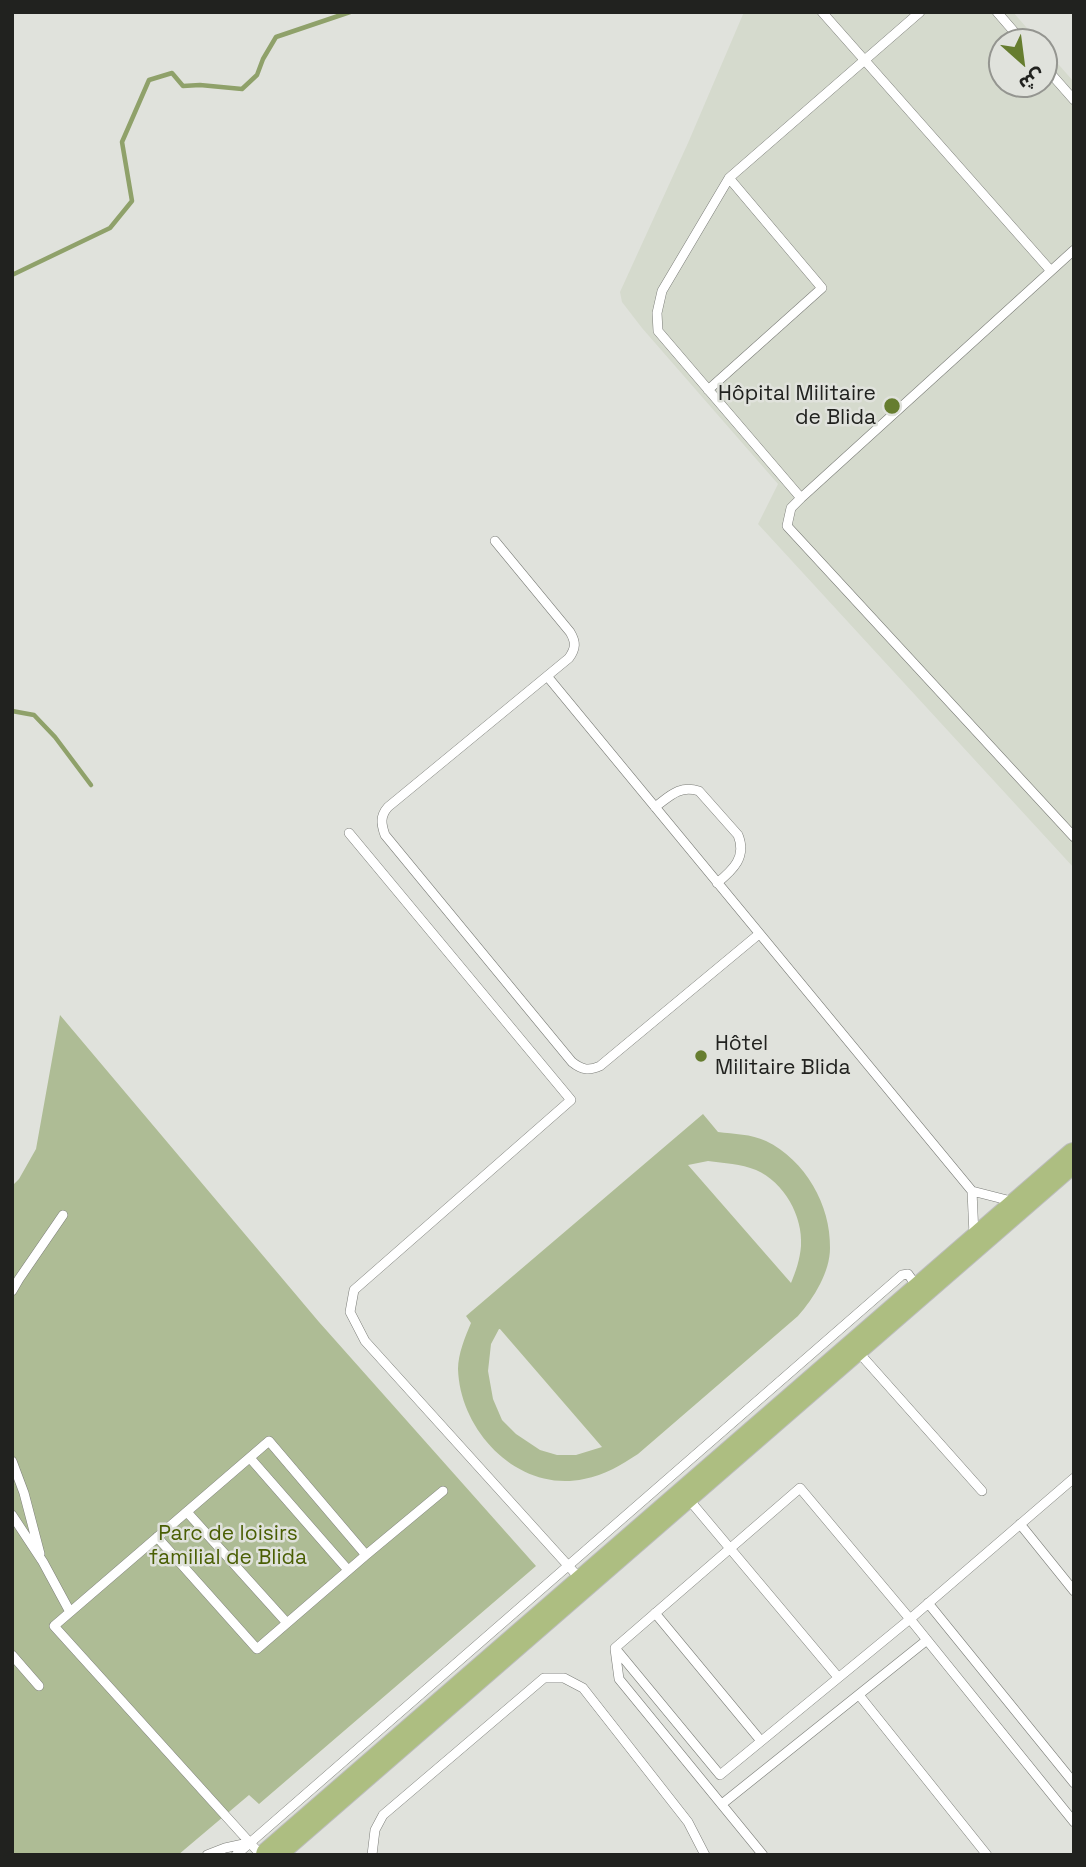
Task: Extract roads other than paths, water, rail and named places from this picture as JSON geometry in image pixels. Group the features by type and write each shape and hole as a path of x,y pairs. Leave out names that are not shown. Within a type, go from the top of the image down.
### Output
{"main road":[{"path":"260,1849 576,1574 919,1290 1074,1157"},
{"path":"285,1855 1074,1170"}],"lane":[{"path":"822,12 1051,271"},
{"path":"801,498 659,331 657,313 663,291 729,178 920,12"},
{"path":"997,12 1011,28"},
{"path":"1058,82 1074,100"},
{"path":"708,390 822,288 729,178"},
{"path":"1074,250 801,498 791,508 787,526 1074,837"},
{"path":"495,541 570,632 575,640 575,647 569,658 388,807 381,820 385,835 578,1068 585,1070 600,1066 759,934"},
{"path":"547,676 972,1191 975,1242"},
{"path":"655,807 681,789 699,791 738,835 742,850 735,866 717,883"},
{"path":"349,833 571,1100 354,1290 350,1312 365,1341 576,1574"},
{"path":"972,1191 1020,1203"},
{"path":"12,1291 63,1214"},
{"path":"861,1355 982,1491"},
{"path":"261,1855 260,1849 54,1626 269,1441 366,1555"},
{"path":"250,1458 348,1570"},
{"path":"12,1461 43,1562"},
{"path":"615,1648 720,1775 910,1619 1074,1478"},
{"path":"615,1648 800,1488 1074,1822"},
{"path":"157,1537 257,1649 443,1491"},
{"path":"691,1502 838,1676"},
{"path":"187,1511 287,1623"},
{"path":"12,1514 43,1562 70,1612"},
{"path":"1020,1524 1074,1591"},
{"path":"928,1603 1074,1783"},
{"path":"655,1613 761,1741"},
{"path":"722,1804 926,1640"},
{"path":"615,1648 619,1679 763,1855"},
{"path":"12,1655 39,1686"},
{"path":"372,1855 375,1830 383,1815 544,1678 564,1678 583,1688 688,1822 705,1855"},
{"path":"859,1695 987,1855"},
{"path":"207,1855 225,1848 260,1849"},
{"path":"236,1855 260,1849"}],"waterway":[{"path":"12,275 110,228 132,201 122,142 149,80 172,73 183,86 242,89 257,75 276,37 350,12"},
{"path":"12,711 34,715 55,737 91,785"}],"place":[{"name":"Hôpital Militaire de Blida","path":"892,406"},
{"name":"Hôtel Militaire Blida","path":"701,1056"}],"park label":[{"name":"Parc de loisirs familial de Blida","path":"228,1546"}]}
